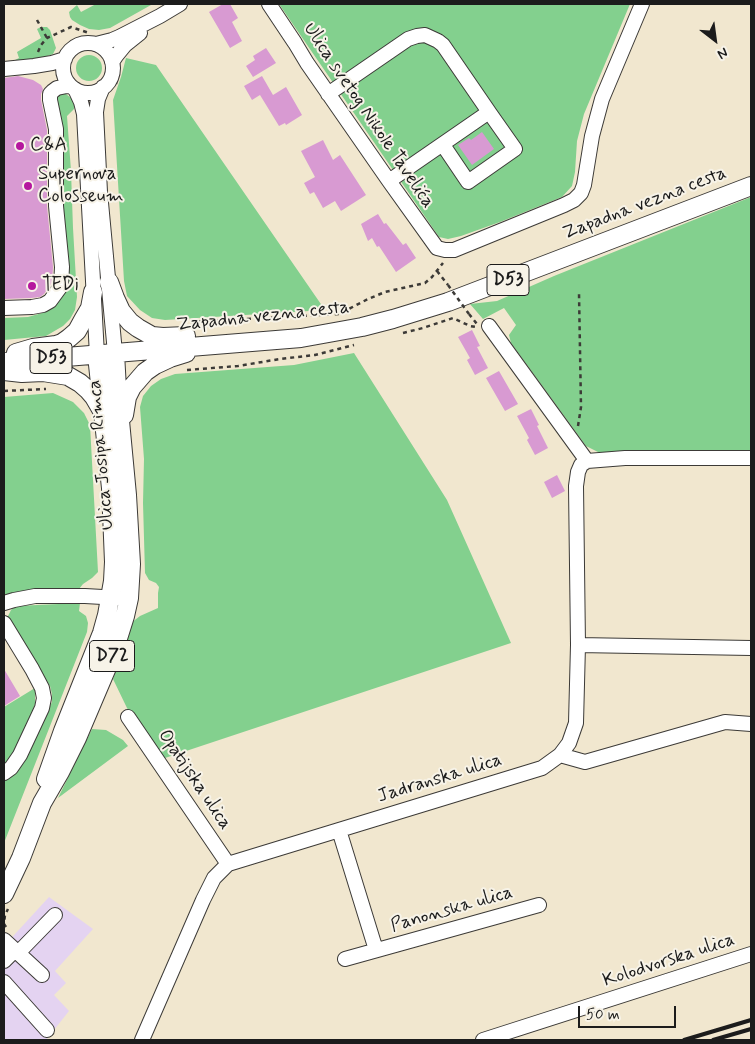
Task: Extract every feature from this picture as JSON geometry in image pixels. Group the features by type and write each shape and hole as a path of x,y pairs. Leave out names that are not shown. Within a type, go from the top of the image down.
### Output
{"main road":[{"name":"Zapadna vezna cesta","path":"116,353 301,338 370,325 418,312 507,280 751,186"},
{"path":"109,282 121,311 130,322 144,333 163,337 223,336 256,342"},
{"path":"4,362 10,356 20,351 56,345 69,338 77,331 84,320 90,308 93,292"},
{"path":"121,432 128,397 132,387 145,372 170,358 208,346"},
{"name":"D53","path":"4,362 116,353"},
{"name":"Ulica Josipa Rimca","path":"4,894 21,858 42,803 77,738 101,682 120,634 129,598 131,564 116,353"},
{"name":"Ulica Josipa Rimca","path":"42,803 45,783 52,762 102,634 113,581 114,562 110,488 97,355"},
{"path":"4,371 22,373 43,372 68,376 88,390 102,412"}],"street":[{"name":"Ulica Josipa Rimca","path":"97,355 84,114 81,102 63,66 65,59 72,49 78,45 94,39 112,40 180,4"},
{"name":"Ulica svetog Nikole Tavelića","path":"269,4 328,94 389,181 438,248 445,250 454,250 564,205 574,200 580,193 584,185 592,136 602,99 642,4"},
{"name":"Ulica Josipa Rimca","path":"116,353 100,192 96,112 98,99 108,89 108,82 116,65 116,56 125,45 160,16"},
{"path":"328,94 408,39 424,36 438,40 444,45 515,149 468,182 443,144"},
{"path":"94,39 109,54 116,65"},
{"path":"4,69 34,66 65,59"},
{"path":"18,68 56,73 82,92 108,89"},
{"path":"4,308 43,305 50,301 61,286 62,267 56,206 56,129 50,94 57,88 71,85"},
{"path":"389,181 490,112"},
{"path":"489,326 587,461 625,458 751,458"},
{"name":"Jadranska ulica","path":"228,864 542,768 560,755 569,743 576,723 578,645 576,486 581,465 587,461"},
{"path":"4,603 35,596 129,598"},
{"path":"4,623 32,669 42,688 44,698 42,708 20,755 12,768 4,773"},
{"path":"578,645 751,648"},
{"name":"Opatijska ulica","path":"128,717 228,864"},
{"path":"560,755 584,762 724,722 751,724"},
{"name":"Panonska ulica","path":"338,830 376,950"},
{"path":"142,1040 203,900 214,878 228,864"},
{"name":"Panonska ulica","path":"345,959 538,905"},
{"path":"4,961 17,952 56,916"},
{"path":"4,940 42,975"},
{"name":"Kolodvorska ulica","path":"483,1040 751,954"},
{"path":"4,982 47,1030"}],"path":[{"path":"37,20 47,38"},
{"path":"34,66 35,57 47,38 71,27 94,39"},
{"path":"108,89 116,84 116,65"},
{"path":"188,322 339,314 385,292 425,283 437,271 479,328 453,318 396,335"},
{"path":"575,443 581,408 579,292"},
{"path":"185,370 238,366 315,355 360,344"},
{"path":"4,391 52,389"}],"shaded area":[{"path":"49,897 93,929 55,971 66,983 54,995 69,1011 46,1040 4,1040 4,946"}],"green space":[{"path":"96,4 151,5 110,28 99,30 89,29 80,25 70,17 69,12 77,5 81,12"},
{"path":"279,4 630,4 584,114 577,141 572,186 562,197 500,222 448,239 439,237"},
{"path":"47,27 50,30 56,48 53,54 36,60 9,63 19,58 17,52 41,38 37,29"},
{"path":"89,55 98,59 102,68 98,77 89,81 80,77 76,68 80,59"},
{"path":"126,58 156,65 325,310 165,320 152,318 140,310 127,296 124,281 113,100"},
{"path":"60,92 66,94 74,103 74,109 67,116 77,297 75,310 63,326 46,336 4,340 4,318 28,317 42,313 51,309 64,293 52,99"},
{"path":"751,197 751,456 600,453 586,446 511,343 509,335 516,325 504,308 483,319 470,304 497,301 554,276"},
{"path":"354,353 447,500 511,643 162,759 127,708 113,679 131,623 140,616 158,608 159,587 156,583 149,580 145,573 144,459 140,407 143,396 151,386 161,379 175,374 294,365"},
{"path":"53,393 73,402 84,413 90,425 98,572 79,589 30,590 11,595 4,594 4,397"},
{"path":"80,603 79,611 86,616 88,623 87,632 4,843 4,781 20,768 52,702 50,686 12,630 8,622 8,616 16,606"},
{"path":"35,688 35,704 31,716 11,759 4,767 4,707"},
{"path":"92,729 106,730 123,740 128,746 58,798"}],"building":[{"path":"223,4 230,4 238,18 232,22 242,41 230,48 209,12"},
{"path":"266,48 276,63 253,77 246,66 255,60 253,56"},
{"name":"Supernova Colosseum","path":"18,76 33,80 41,85 43,89 41,100 47,130 47,206 53,267 52,283 40,297 4,299 4,78"},
{"path":"262,76 273,95 286,87 302,115 286,125 285,123 279,126 260,95 252,100 244,86"},
{"path":"482,132 494,149 472,165 458,145 469,138 471,140"},
{"path":"323,140 333,160 340,155 366,195 341,211 335,201 323,208 314,192 310,194 304,183 315,177 301,151"},
{"path":"378,214 384,224 386,223 403,245 406,243 416,258 396,272 372,238 368,241 361,224"},
{"path":"472,330 480,346 477,347 488,368 475,375 467,360 470,358 458,337"},
{"path":"499,371 518,404 505,411 486,378"},
{"path":"531,409 548,448 535,455 527,440 529,438 517,416"},
{"path":"557,475 565,491 552,498 544,482"},
{"path":"4,669 20,696 4,706"}],"railway":[{"path":"684,1040 751,1020"},
{"path":"713,1040 751,1029"}],"place":[{"name":"C&A","path":"20,146"},
{"name":"Supernova Colosseum","path":"28,186"},
{"name":"TEDi","path":"32,286"}]}
